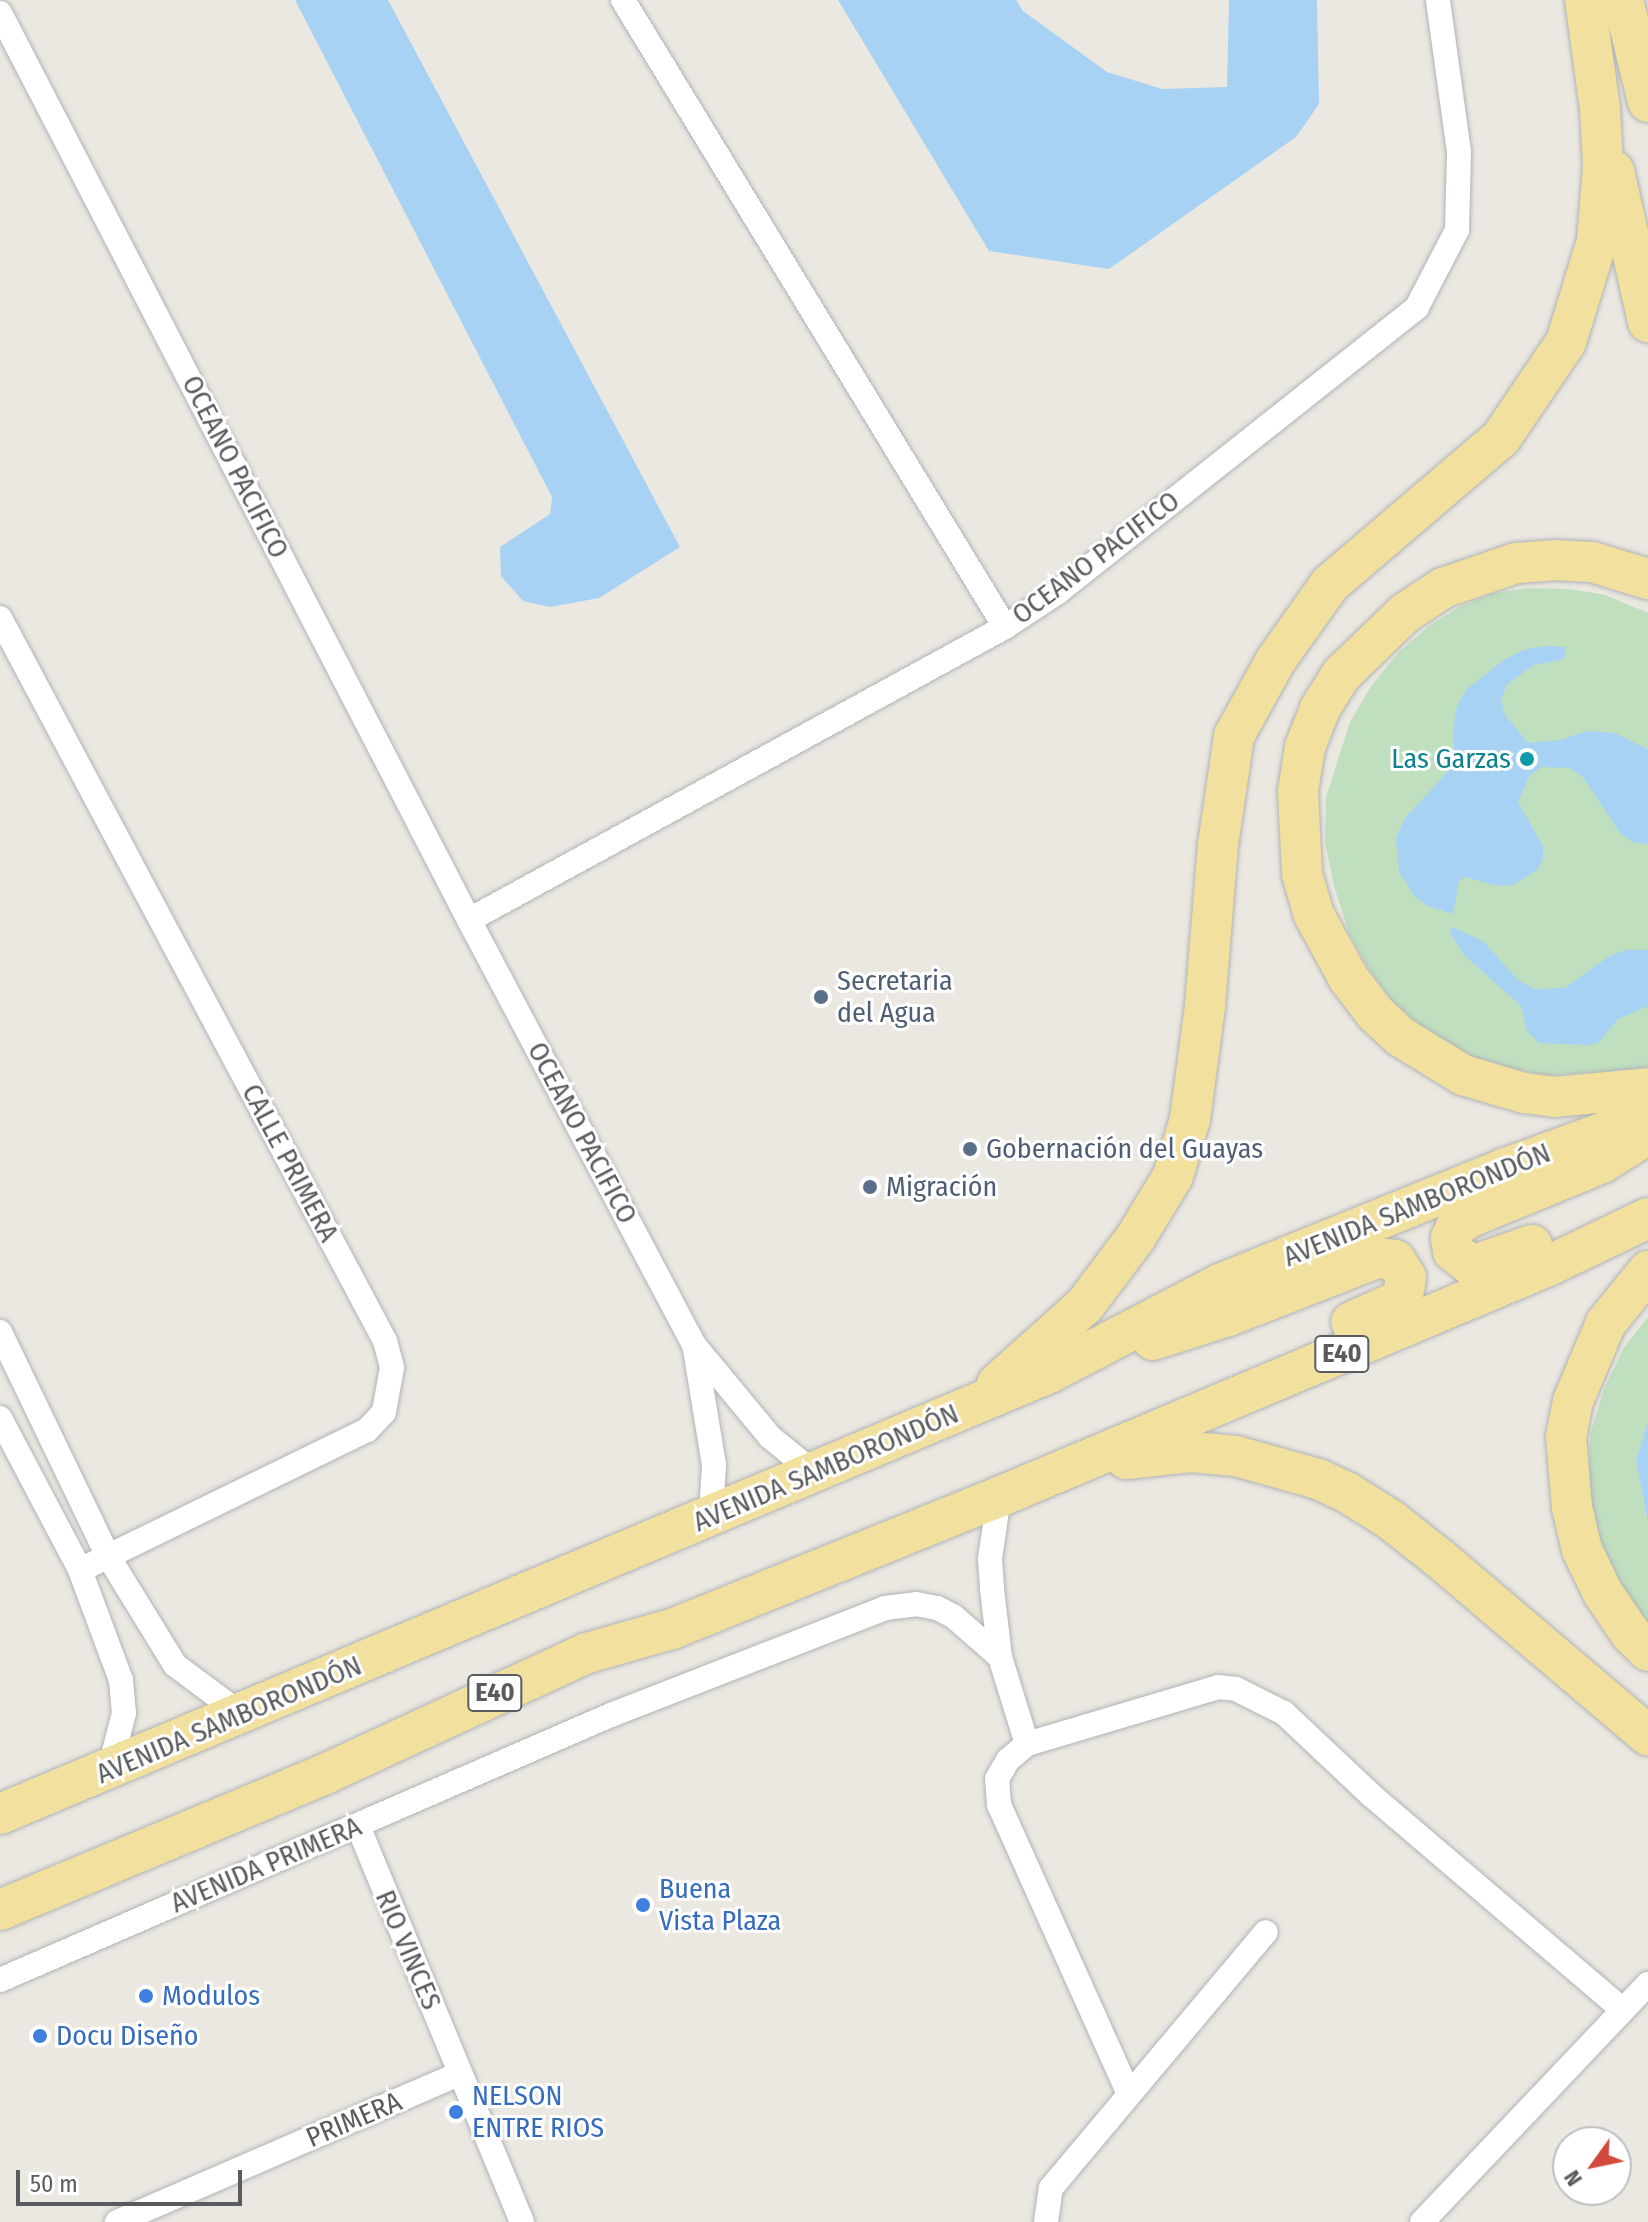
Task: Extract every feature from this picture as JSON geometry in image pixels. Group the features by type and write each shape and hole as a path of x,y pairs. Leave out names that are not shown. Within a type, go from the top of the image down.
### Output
{"highway":[{"path":"975,1404 1085,1305 1136,1237 1173,1176 1190,1119 1205,1006 1218,845 1234,736 1276,660 1330,584 1501,438 1566,342 1597,241 1603,166 1600,109 1585,0"},
{"path":"1623,0 1648,102"},
{"path":"1600,109 1648,322"},
{"path":"1648,579 1592,562 1516,563 1443,588 1405,613 1341,675 1320,709 1305,747 1298,791 1298,834 1302,874 1314,915 1328,945 1375,1013 1401,1037 1463,1075 1524,1093 1555,1097 1648,1088"},
{"name":"AVENIDA SAMBORONDÓN","path":"0,1814 109,1771 1049,1373 1220,1284 1506,1168 1648,1116"},
{"path":"1648,1134 1602,1163 1468,1218 1456,1227 1451,1238 1453,1251 1472,1266 1483,1264 1540,1242 1648,1210"},
{"name":"E40","path":"0,1910 325,1774 587,1653 672,1629 1016,1490 1534,1273 1648,1218"},
{"path":"1049,1373 1228,1316 1377,1258 1395,1260 1402,1268 1407,1286 1396,1302 1248,1367 1138,1439"},
{"path":"1648,1271 1606,1323 1587,1363 1573,1401 1566,1452 1572,1507 1582,1550 1603,1593 1630,1633 1648,1651"},
{"path":"1016,1490 1121,1460 1191,1452 1236,1456 1318,1479 1391,1520 1648,1735"},
{"path":"0,1844 13,1839 53,1793"}],"street":[{"path":"623,0 1005,627"},
{"name":"OCEANO PACIFICO","path":"469,920 1005,627 1058,592 1417,307 1457,230 1459,152 1438,0"},
{"name":"OCEANO PACIFICO","path":"0,13 469,920 694,1345 770,1437 813,1472"},
{"name":"CALLE PRIMERA","path":"0,618 385,1341 392,1367 384,1412 367,1430 80,1570"},
{"path":"0,1332 108,1556 175,1665 242,1715"},
{"name":"OCEANO PACIFICO","path":"694,1345 714,1465 711,1516"},
{"path":"0,1418 80,1570 121,1680 124,1713 109,1771"},
{"path":"1016,1490 990,1559 1000,1657 1027,1744"},
{"name":"AVENIDA PRIMERA","path":"0,1980 532,1749 773,1649 885,1608 916,1604 937,1608 953,1616 1000,1657"},
{"path":"1129,2094 999,1805 997,1779 1008,1760 1027,1744 1218,1687 1236,1689 1254,1696 1284,1713 1371,1795 1623,2010"},
{"name":"RIO VINCES","path":"358,1826 522,2222"},
{"path":"1046,2222 1051,2188 1266,1932"},
{"path":"1422,2222 1648,1984"},
{"name":"PRIMERA","path":"117,2222 459,2074"}],"green space":[{"path":"1529,588 1570,589 1605,595 1648,613 1648,1070 1548,1075 1505,1068 1466,1054 1433,1036 1393,1002 1370,971 1349,933 1334,886 1325,842 1326,797 1350,722 1371,686 1399,652 1429,626 1459,607 1494,593"},
{"path":"1648,1317 1648,1421 1636,1461 1648,1524 1648,1626 1620,1585 1598,1535 1588,1487 1590,1435 1604,1389 1623,1349"}],"water":[{"path":"295,0 388,0 680,547 599,598 550,607 523,601 501,576 500,547 550,514 552,497"},
{"path":"838,0 1016,0 1023,11 1107,72 1162,89 1227,87 1229,0 1317,0 1319,104 1296,137 1109,269 989,251"},
{"path":"1545,646 1566,647 1564,659 1534,665 1507,684 1501,700 1505,715 1528,743 1560,740 1587,731 1615,733 1648,749 1648,844 1633,842 1620,833 1582,776 1569,768 1542,767 1529,776 1518,802 1543,846 1543,859 1537,870 1513,885 1498,886 1465,877 1459,881 1453,914 1428,906 1416,898 1399,872 1396,838 1405,818 1454,765 1454,723 1457,706 1467,689 1502,661 1523,650"},
{"path":"1452,927 1483,941 1517,979 1534,989 1565,988 1608,957 1625,950 1648,950 1648,1006 1618,1019 1599,1042 1590,1045 1539,1043 1527,1031 1521,1006 1464,955 1450,933"},
{"path":"1648,1421 1648,1524 1636,1461"}],"place":[{"name":"Las Garzas","path":"1527,759"},
{"name":"Secretaria del Agua","path":"821,997"},
{"name":"Gobernación del Guayas","path":"970,1149"},
{"name":"Migración","path":"870,1187"},
{"name":"Buena Vista Plaza","path":"643,1905"},
{"name":"Modulos","path":"146,1996"},
{"name":"Docu Diseño","path":"40,2036"},
{"name":"NELSON ENTRE RIOS","path":"456,2112"}]}
